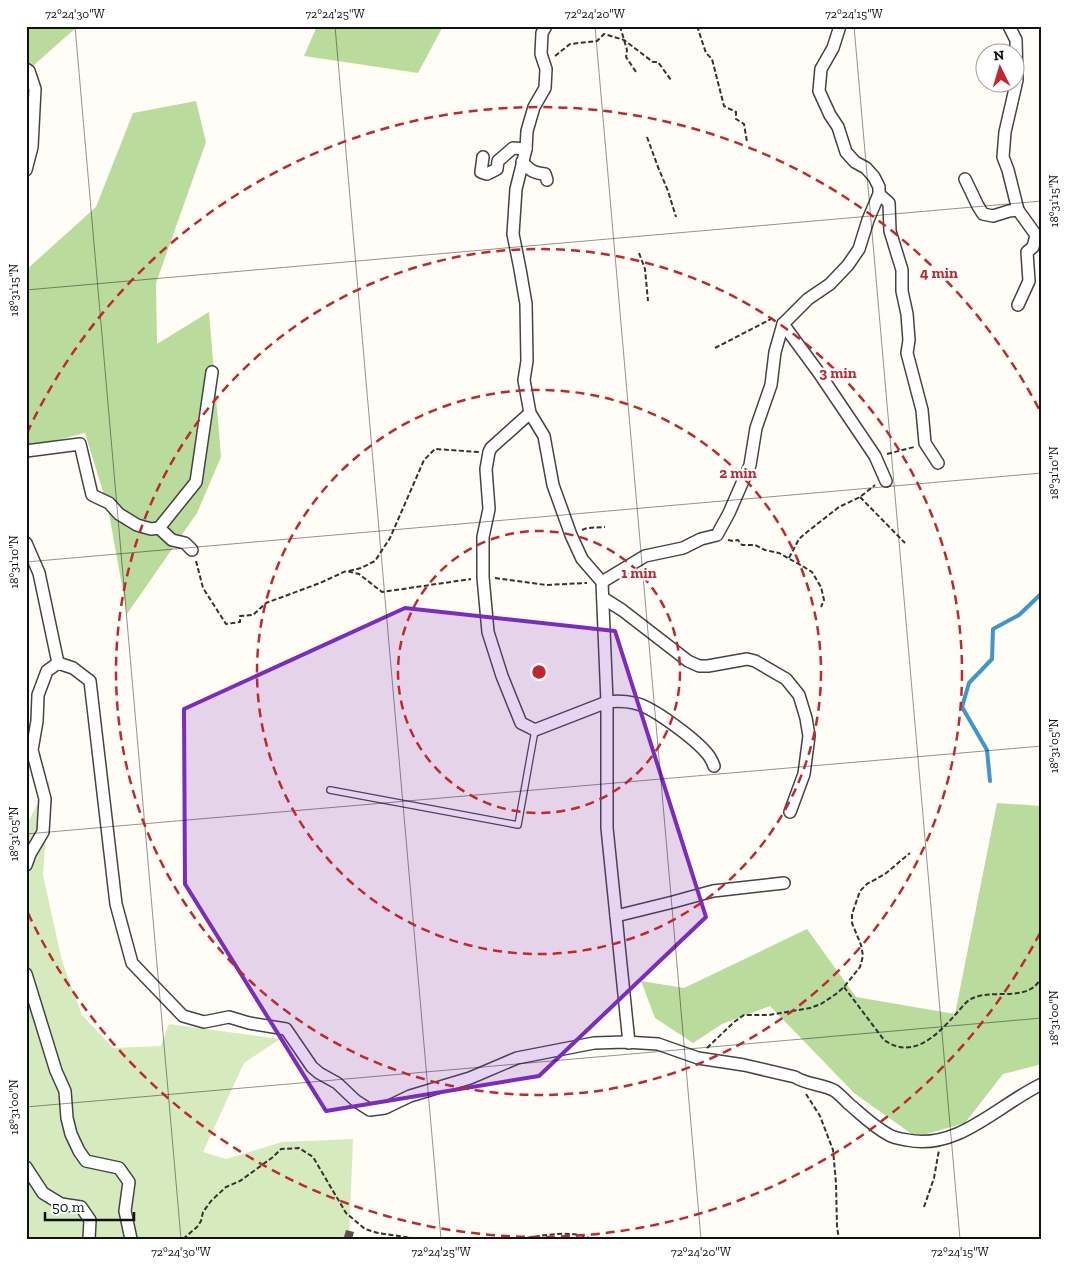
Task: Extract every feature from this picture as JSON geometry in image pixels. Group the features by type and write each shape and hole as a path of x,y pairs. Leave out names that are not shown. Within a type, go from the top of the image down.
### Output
{"street":[{"path":"546,26 542,33 541,54 546,69 545,88 534,107 527,131 526,149 516,189 514,234 526,304 527,361 524,380 530,413 544,436 553,485 571,535 582,558 602,582 607,702 607,828 629,1043"},
{"path":"602,582 645,556 683,548 700,539 717,535 750,465 756,428 771,385 775,352 783,324 808,299 830,284 848,265 859,249 879,194 879,187 874,177 866,168 855,162 846,152 838,127 819,91 821,69 833,48 840,26"},
{"path":"1009,26 1016,40 1017,80 1006,132 1003,157 1018,210 1036,235 1033,247 1027,252 1029,280 1018,305"},
{"path":"26,68 29,71 35,89 32,147 26,170"},
{"path":"483,157 480,172 487,174 497,169 498,161 513,148 526,149"},
{"path":"522,162 530,171 545,174 547,180"},
{"path":"965,179 983,214 993,216 1018,210"},
{"path":"879,194 889,203 890,231 902,270 902,291 907,314 909,340 907,354 922,410 925,443 938,463"},
{"path":"783,324 819,373 875,456 886,481"},
{"path":"26,451 80,444 92,495 109,504 119,514 137,525 151,529 159,528 196,482 212,372"},
{"path":"530,413 491,448 489,452 486,469 489,509 483,537 483,577 488,632 502,676 521,724 535,730 607,702 636,703 658,713 696,742 710,756 714,766"},
{"path":"159,528 172,540 185,543 192,550"},
{"path":"26,543 39,573 58,663"},
{"path":"603,598 622,610 688,661 699,666 747,659 755,661 786,679 800,695 809,736 804,774 790,812"},
{"path":"26,865 43,832 45,799 32,750 37,721 38,695 47,671 58,663"},
{"path":"58,663 73,668 90,681 116,904 132,963 183,1016 204,1022 229,1017 249,1023 286,1029 319,1073 337,1083 356,1101 370,1110 385,1108 410,1096 470,1078 517,1058 594,1043 658,1044 698,1058 744,1065 795,1077 801,1081 834,1091 869,1122 890,1136 912,1141 929,1142 940,1140 978,1124 1042,1084"},
{"path":"616,916 713,891 784,883"},
{"path":"26,974 56,1071 65,1091 67,1118 71,1134 79,1151 86,1161 119,1168 128,1182 125,1211 131,1239"},
{"path":"26,1167 43,1193 61,1204 81,1207 90,1220 89,1239"}],"lane":[{"path":"330,790 518,825 535,730"}],"path":[{"path":"522,26 526,26"},
{"path":"620,26 627,50 626,57 636,72"},
{"path":"697,26 706,53 712,59 724,106 736,112 736,119 744,124 747,142"},
{"path":"546,69 554,57 570,44 597,41 604,34 624,40 653,62 658,62 672,80"},
{"path":"648,137 676,217"},
{"path":"638,253 645,269 648,302"},
{"path":"715,348 777,316 783,324"},
{"path":"875,456 925,443"},
{"path":"192,550 203,588 226,624 240,622 240,616 253,615 266,603 376,561 390,538 424,460 435,449 489,452"},
{"path":"789,558 800,539 839,507 860,497 876,484 886,481"},
{"path":"860,497 905,543"},
{"path":"571,535 587,528 605,527"},
{"path":"719,532 725,539 738,540 742,545 756,544 766,550 779,553 812,572 824,600 821,607"},
{"path":"346,571 359,574 382,592 483,577 546,585 602,582"},
{"path":"698,1058 734,1022 744,1016 769,1015 810,1008 821,1004 844,987 860,967 863,956 861,945 852,923 852,914 860,891 867,884 885,874 910,853"},
{"path":"844,987 884,1040 892,1046 911,1048 924,1044 948,1023 970,999 980,996 1024,992 1034,988 1042,977"},
{"path":"795,1077 820,1116 833,1150 839,1239"},
{"path":"924,1207 934,1178 940,1140"},
{"path":"182,1239 196,1227 201,1221 203,1212 226,1187 240,1181 281,1149 299,1148 312,1157 346,1213 365,1229 378,1233 419,1239"},
{"path":"520,1239 550,1234 575,1234 591,1239"}],"highlighted area":[{"path":"405,608 615,631 706,917 539,1076 326,1111 185,884 184,709"}],"green space":[{"path":"26,26 78,26 26,72"},
{"path":"317,26 443,26 418,73 304,56"},
{"path":"196,101 206,142 156,283 157,344 209,312 221,457 197,513 127,614 108,508 85,433 26,448 26,270 96,207 133,113"},
{"path":"50,779 43,875 62,961 82,1015 113,1048 161,1046 169,1024 280,1039 244,1063 203,1152 226,1159 282,1142 353,1139 349,1239 26,1239 26,826"},
{"path":"997,803 1042,806 1042,1064 1003,1074 965,1123 916,1137 854,1093 770,1006 722,1024 693,1043 655,1018 641,981 684,988 807,929 856,997 955,1014"}],"building":[{"path":"346,1230 354,1232 352,1239 344,1237"}],"waterway":[{"path":"990,781 987,750 962,707 969,683 992,659 993,629 1019,615 1042,593"}]}
